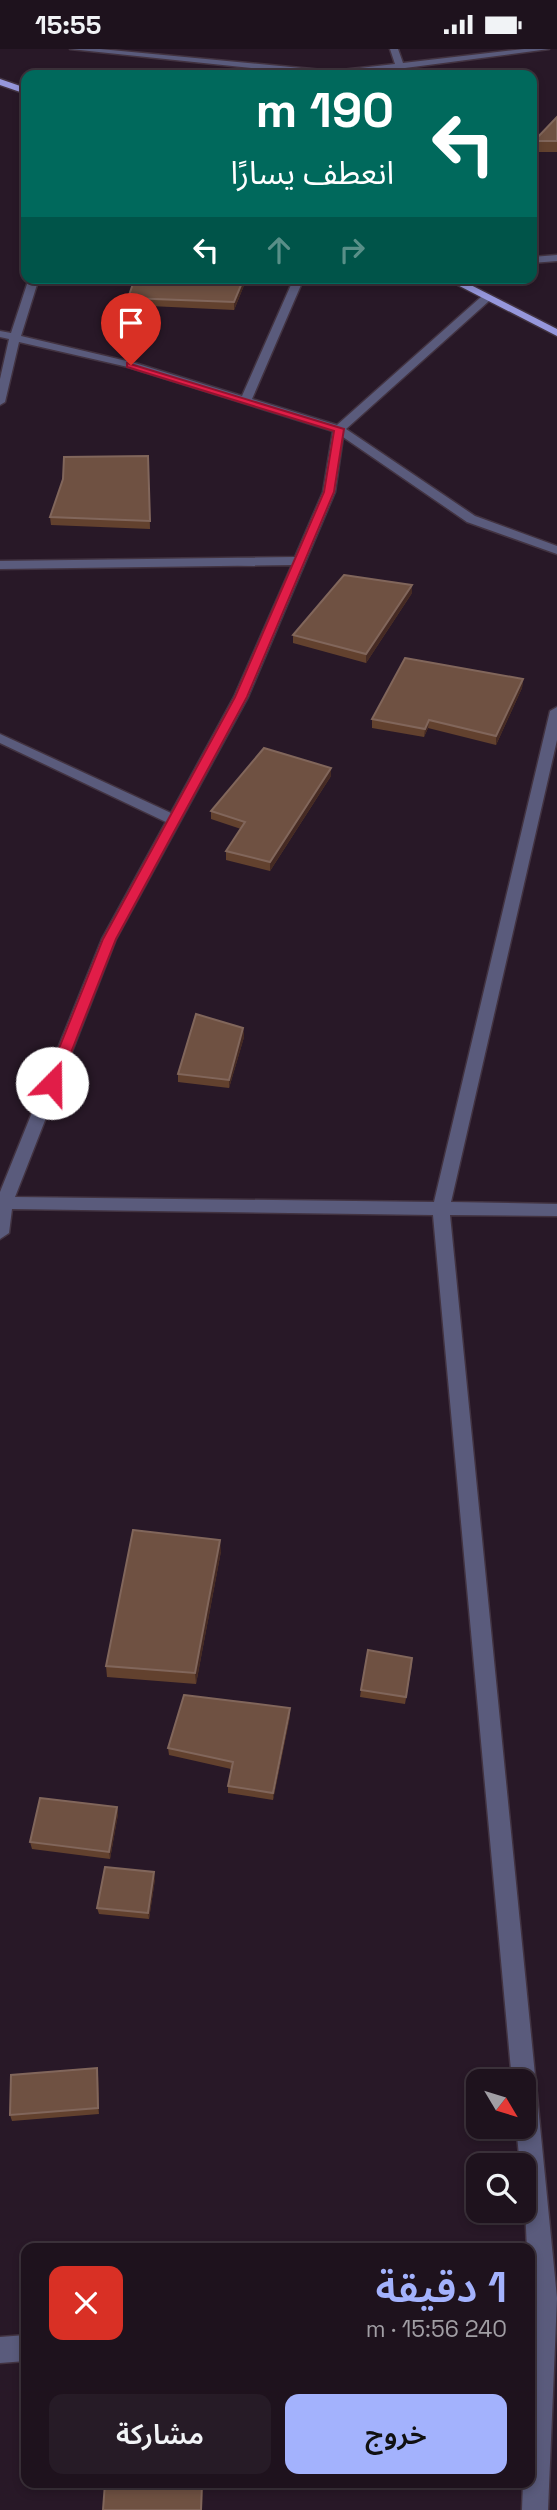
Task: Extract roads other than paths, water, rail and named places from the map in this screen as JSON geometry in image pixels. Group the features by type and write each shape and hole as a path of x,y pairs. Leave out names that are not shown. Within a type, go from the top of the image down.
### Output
{"main road":[{"path":"0,82 21,89"},
{"path":"459,284 557,333"}],"street":[{"path":"75,49 272,70"},
{"path":"394,49 401,70"},
{"path":"414,70 545,49"},
{"path":"537,260 557,258"},
{"path":"0,402 15,338 32,284"},
{"path":"246,400 296,284"},
{"path":"0,1233 2,1203 109,939 241,697 329,492 339,429 485,299"},
{"path":"0,334 131,365 339,429 471,519 557,550"},
{"path":"0,565 299,561"},
{"path":"535,2510 544,2314 441,1207 557,711"},
{"path":"0,738 174,820"},
{"path":"2,1203 557,1210"},
{"path":"0,2350 21,2348"}]}
